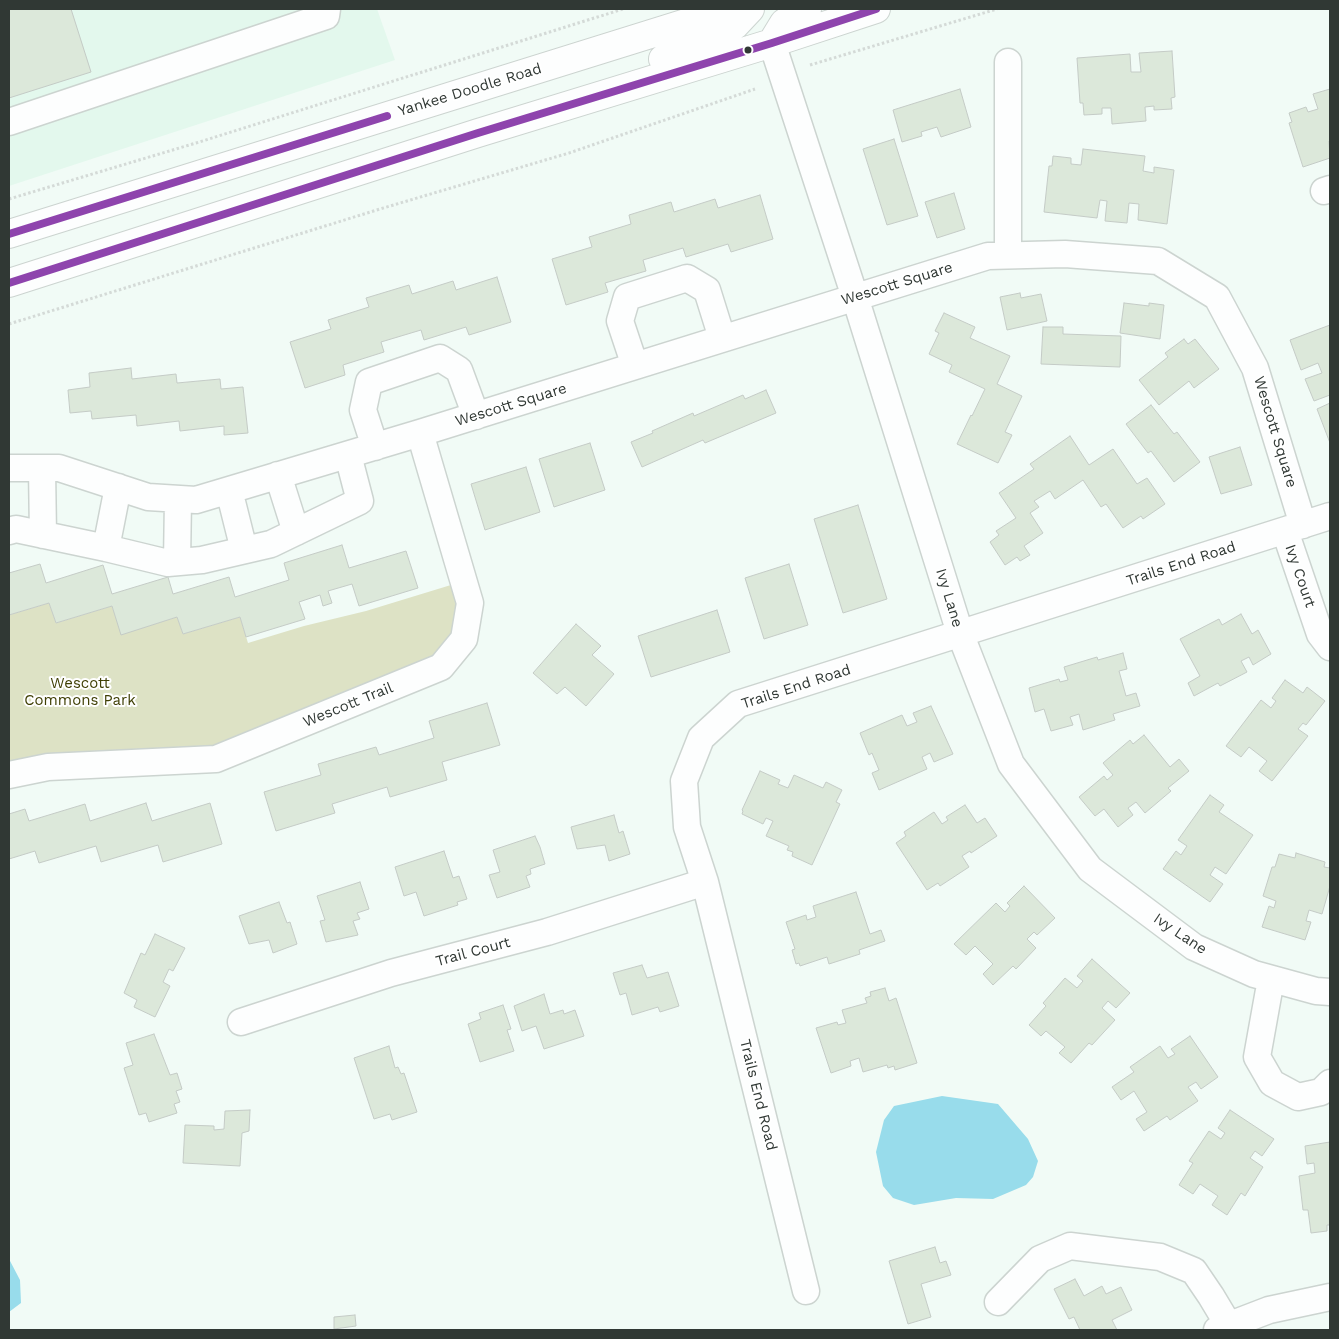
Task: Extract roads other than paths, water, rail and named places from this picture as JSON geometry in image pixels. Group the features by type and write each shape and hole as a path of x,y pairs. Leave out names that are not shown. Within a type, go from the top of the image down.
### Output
{"main road":[{"name":"Yankee Doodle Road","path":"9,234 731,9"},
{"path":"369,168 454,127 532,100 666,58 717,38 735,25 750,9"},
{"path":"772,42 784,23 807,9"},
{"path":"9,283 876,9"}],"street":[{"path":"9,122 326,16 327,9"},
{"name":"Ivy Lane","path":"772,42 960,633 1011,764 1090,868 1194,947 1254,974 1316,991 1330,992"},
{"path":"1008,62 1008,255"},
{"name":"Wescott Square","path":"9,468 59,468 148,497 196,500 476,416 988,256 1064,254 1158,261 1217,297 1255,368 1294,528"},
{"path":"635,366 620,321 627,298 687,278 707,290 722,338"},
{"path":"375,447 363,410 369,382 440,358 459,370 476,416"},
{"name":"Wescott Trail","path":"9,775 48,767 216,759 441,667 464,639 470,603 420,433"},
{"path":"9,531 16,529 168,563 202,560 271,544 360,501 348,455"},
{"path":"42,468 43,535"},
{"path":"278,475 296,532"},
{"path":"106,548 118,487"},
{"path":"229,490 244,550"},
{"path":"177,562 178,498"},
{"name":"Trails End Road","path":"806,1290 705,882 687,827 684,781 701,738 738,704 1330,516"},
{"name":"Ivy Court","path":"1294,528 1320,634 1330,647"},
{"name":"Trail Court","path":"241,1022 390,974 547,932 705,882"},
{"path":"1271,979 1257,1057 1272,1083 1298,1097 1321,1092 1330,1083"},
{"path":"998,1302 1040,1259 1070,1246 1160,1257 1194,1271 1211,1296 1223,1328 1269,1310 1330,1297"}],"water":[{"path":"942,1096 998,1104 1028,1139 1038,1161 1033,1177 1026,1185 993,1199 956,1198 914,1205 893,1198 883,1186 876,1152 884,1120 894,1106"},
{"path":"9,1259 20,1280 21,1303 9,1312"}],"park label":[{"name":"Wescott Commons Park","path":"80,692"}]}
